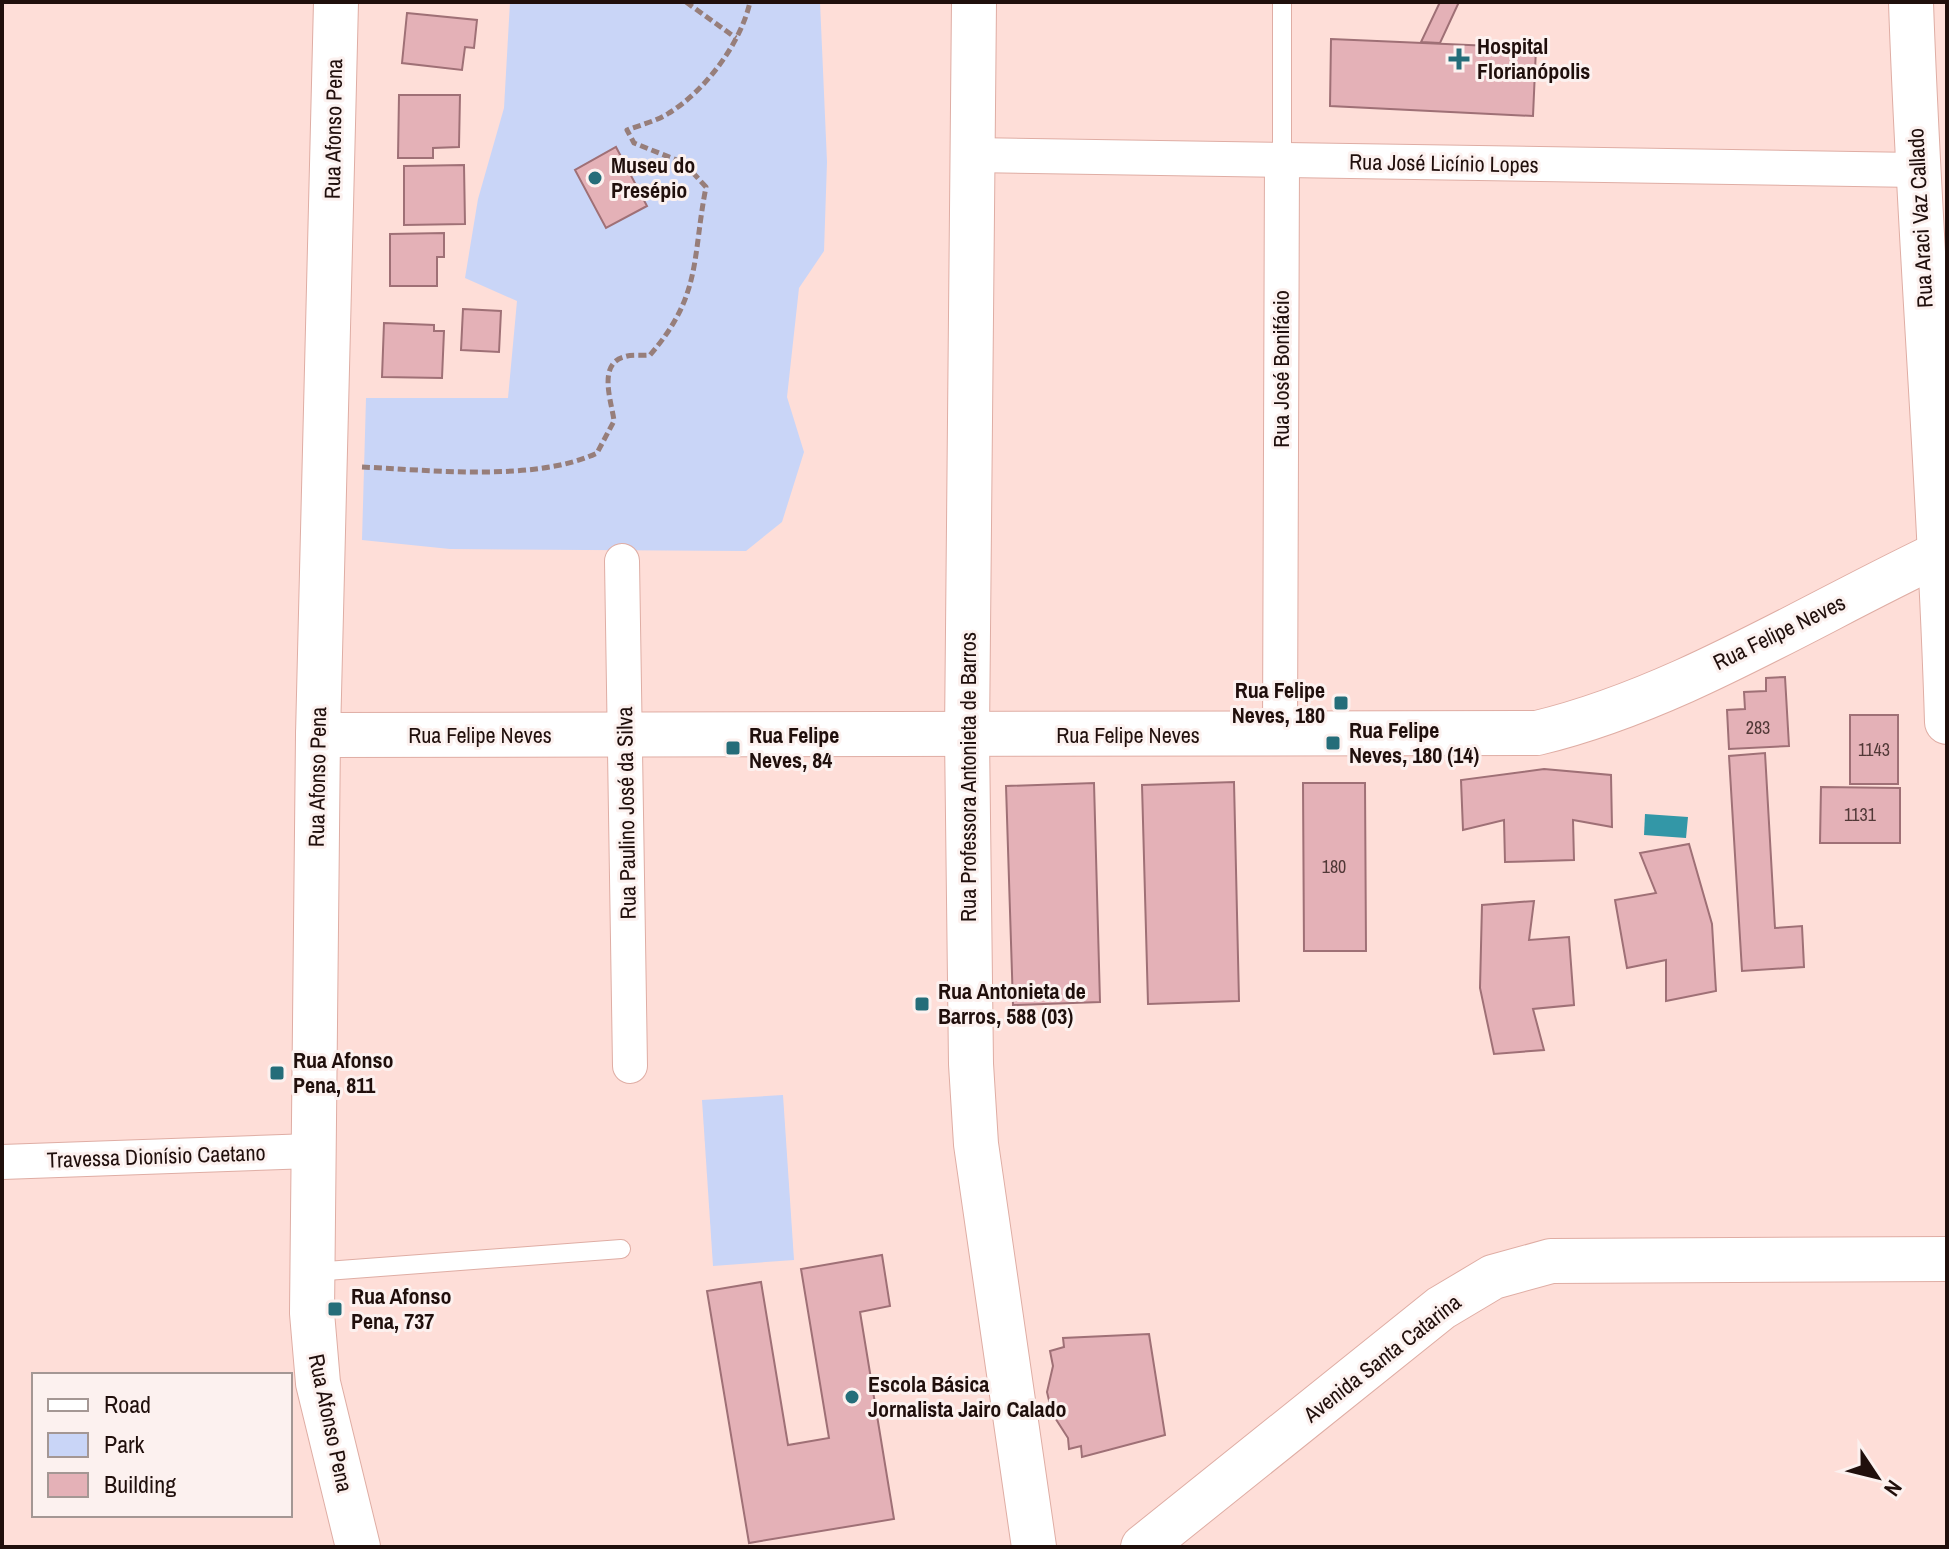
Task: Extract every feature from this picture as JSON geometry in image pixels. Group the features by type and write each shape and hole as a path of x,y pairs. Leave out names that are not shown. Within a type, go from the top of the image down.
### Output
{"street":[{"name":"Rua Afonso Pena","path":"336,2 318,735 311,1272 318,1383 358,1547"},
{"name":"Rua Professora Antonieta de Barros","path":"974,2 967,735 968,976 976,1144 1034,1547"},
{"name":"Rua Araci Vaz Callado","path":"1911,2 1916,170 1945,551 1947,722"},
{"name":"Rua José Licínio Lopes","path":"972,155 1916,170"},
{"name":"Rua José Bonifácio","path":"1280,735 1282,160"},
{"name":"Rua Felipe Neves","path":"318,735 1537,733 1590,720 1648,696 1945,551"},
{"name":"Rua Paulino José da Silva","path":"622,561 630,1066"},
{"name":"Travessa Dionísio Caetano","path":"2,1162 311,1151"},
{"name":"Avenida Santa Catarina","path":"1143,1547 1441,1308 1493,1277 1551,1261 1947,1259"}],"lane":[{"name":"Rua José Bonifácio","path":"1282,2 1282,160"},
{"path":"311,1272 621,1249"}],"path":[{"path":"686,2 736,38"},
{"path":"349,466 474,472 561,465 597,453 614,421 607,385 612,366 623,356 650,355 679,316 691,289 706,187 684,163 634,143 627,130 668,113 707,79 745,25 750,2"}],"green space":[{"path":"510,2 820,2 827,162 824,251 799,288 787,397 804,452 782,522 746,551 450,549 362,540 366,398 508,398 517,301 465,278 478,199 504,108"},
{"path":"783,1095 794,1260 713,1266 702,1100"}],"shaded area":[{"path":"1645,814 1688,817 1686,838 1644,835"}],"building":[{"path":"1440,2 1459,2 1440,43 1421,42"},
{"path":"407,13 477,20 474,48 465,47 462,70 402,63"},
{"path":"1331,39 1536,48 1533,116 1330,106"},
{"path":"399,95 460,95 459,147 433,148 433,158 398,158"},
{"path":"616,147 647,206 606,228 575,170"},
{"path":"464,165 465,224 404,225 404,166"},
{"path":"444,233 444,257 437,257 437,286 390,286 390,234"},
{"path":"463,309 501,311 499,352 461,350"},
{"path":"384,323 434,325 434,331 444,331 442,378 382,377"},
{"path":"1785,677 1789,746 1729,749 1727,710 1745,709 1744,692 1766,691 1766,678"},
{"path":"1850,715 1898,715 1898,784 1850,784"},
{"path":"1765,753 1775,928 1802,926 1804,967 1742,971 1729,756"},
{"path":"1544,769 1611,775 1612,827 1573,820 1574,860 1505,862 1504,820 1463,830 1461,780"},
{"path":"1234,782 1239,1001 1148,1004 1142,785"},
{"path":"1094,783 1100,1002 1013,1005 1006,786"},
{"path":"1303,783 1365,783 1366,951 1304,951"},
{"path":"1821,787 1900,788 1900,843 1820,843"},
{"path":"1689,844 1712,924 1716,991 1666,1001 1666,960 1627,968 1615,900 1656,893 1640,853"},
{"path":"1534,901 1529,940 1569,937 1574,1005 1533,1009 1544,1050 1494,1054 1480,988 1482,905"},
{"path":"882,1255 890,1306 860,1312 894,1519 749,1543 707,1291 761,1282 788,1445 829,1438 801,1269"},
{"path":"1149,1334 1165,1435 1082,1457 1081,1446 1069,1449 1068,1438 1052,1413 1047,1392 1053,1366 1050,1351 1064,1347 1063,1338"}],"place":[{"name":"Hospital Florianópolis","path":"1459,59"},
{"name":"Museu do Presépio","path":"595,178"},
{"name":"Rua Felipe Neves, 180","path":"1341,703"},
{"name":"Rua Felipe Neves, 180 (14)","path":"1333,743"},
{"name":"Rua Felipe Neves, 84","path":"733,748"},
{"name":"Rua Antonieta de Barros, 588 (03)","path":"922,1004"},
{"name":"Rua Afonso Pena, 811","path":"277,1073"},
{"name":"Rua Afonso Pena, 737","path":"335,1309"},
{"name":"Escola Básica Jornalista Jairo Calado","path":"852,1397"}]}
